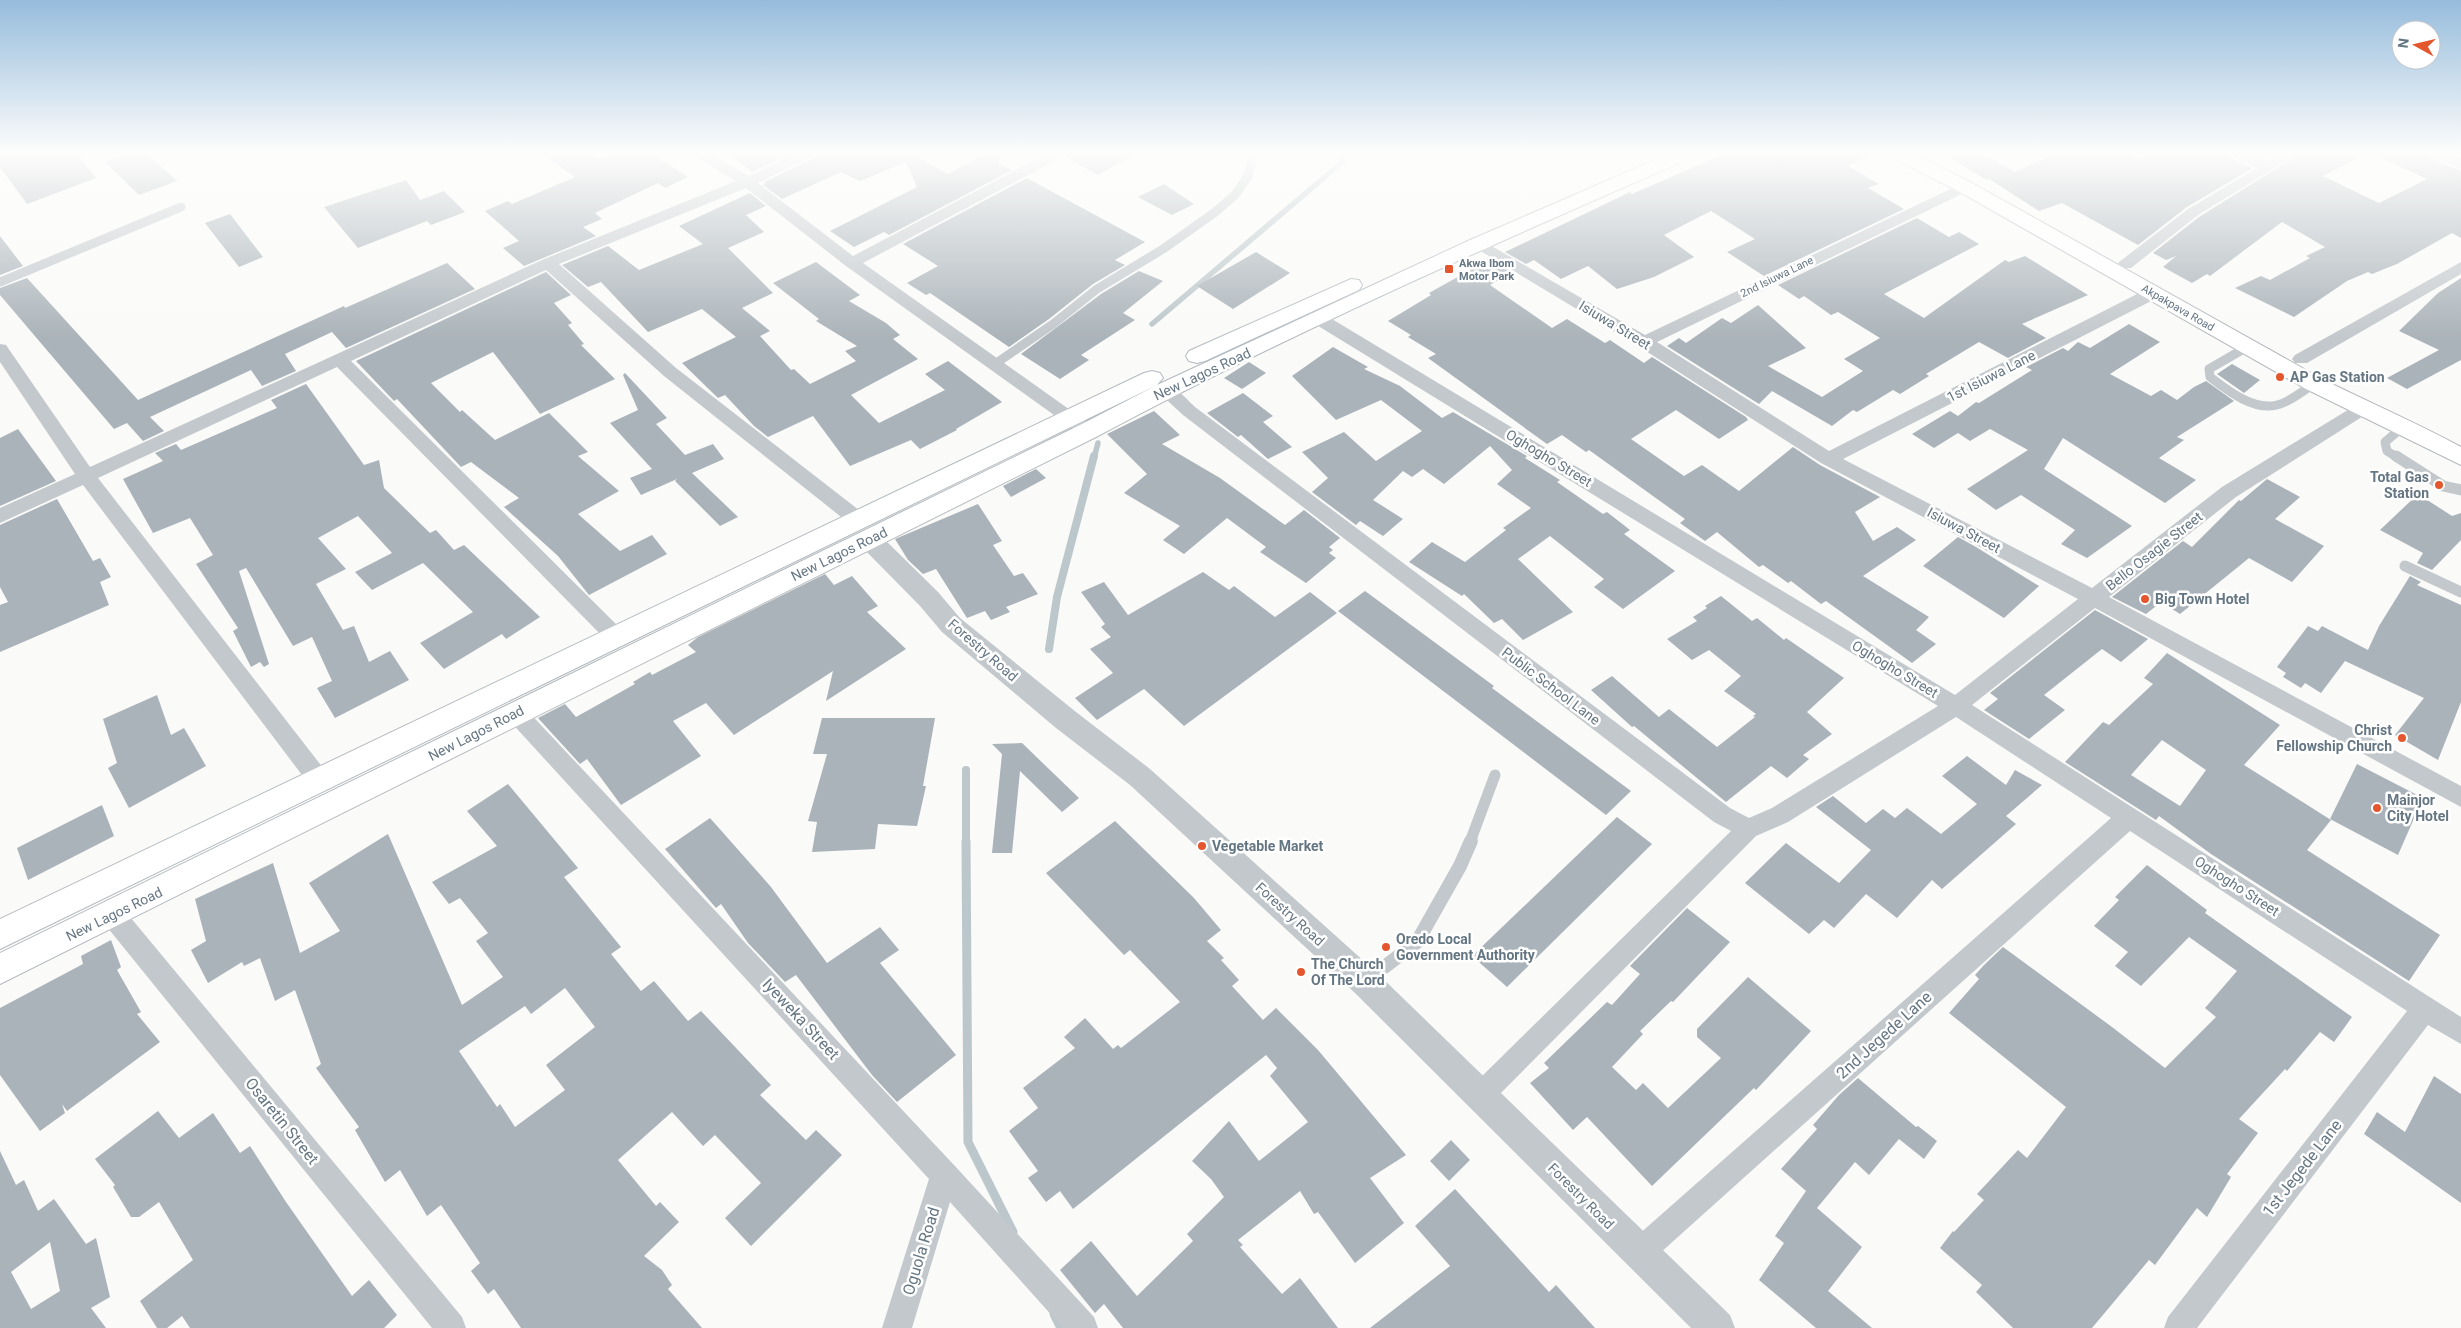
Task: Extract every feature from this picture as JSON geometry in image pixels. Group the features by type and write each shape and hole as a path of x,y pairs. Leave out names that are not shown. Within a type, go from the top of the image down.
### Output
{"main road":[{"name":"New Lagos Road","path":"0,970 516,712 863,529 1078,424 1252,329 1508,215"},
{"name":"New Lagos Road","path":"1078,424 1165,390 1320,320 1477,244 1544,215"},
{"name":"Akpakpava Road","path":"2013,215 2314,384 2362,409 2404,426 2461,457"},
{"name":"Akpakpava Road","path":"2036,215 2125,265 2461,445"},
{"name":"New Lagos Road","path":"0,935 616,637 863,529"}],"street":[{"path":"0,516 548,262 666,215"},
{"path":"790,215 852,263 1078,424"},
{"path":"852,263 942,215"},
{"name":"2nd Isiuwa Lane","path":"1644,342 1909,215"},
{"path":"2125,265 2189,215"},
{"name":"Isiuwa Street","path":"1477,244 1644,342 1828,459 2093,598 2461,797"},
{"path":"548,262 670,372 863,529"},
{"path":"2301,359 2461,267"},
{"name":"1st Isiuwa Lane","path":"1828,459 2153,294"},
{"name":"Oghogho Street","path":"1320,320 1956,706 2461,1032"},
{"path":"0,349 86,476 319,780"},
{"path":"338,358 616,637"},
{"name":"Public School Lane","path":"1165,390 1189,411 1722,815 1748,829"},
{"name":"Bello Osagie Street","path":"1956,706 2229,492 2362,409"},
{"name":"Forestry Road","path":"863,529 951,625 1066,720 1140,777 1365,982 1717,1328"},
{"path":"1480,1096 1748,829 1780,815 1956,706"},
{"name":"Iyeweka Street","path":"516,712 944,1174 1083,1328"},
{"name":"2nd Jegede Lane","path":"1639,1253 2129,817"},
{"name":"Osaretin Street","path":"112,914 451,1328"},
{"name":"1st Jegede Lane","path":"2179,1328 2425,1008"},
{"name":"Oguola Road","path":"897,1328 944,1174"}],"lane":[{"path":"0,282 162,215"},
{"path":"996,364 1096,290 1212,215"},
{"path":"2247,347 2209,369 2210,377 2250,402 2265,406 2276,406 2314,384"},
{"path":"2404,426 2385,442 2387,452 2443,486 2461,490"},
{"path":"2405,566 2461,592"},
{"path":"1365,982 1417,942 1460,866 1480,820 1495,775"}],"building":[{"path":"231,215 263,257 239,267 205,223"},
{"path":"331,215 457,215 431,225 427,221 358,248"},
{"path":"490,215 597,215 602,219 583,227 596,236 524,266 503,248 519,241"},
{"path":"703,215 746,215 764,232 728,248 773,293 742,308 770,331 760,336 791,370 794,369 810,384 856,361 845,351 857,346 816,321 819,319 773,283 816,262 860,295 849,301 886,323 900,335 893,339 918,359 851,395 879,423 945,390 925,374 948,361 1002,402 957,430 920,449 911,440 850,466 813,416 768,437 754,426 725,395 718,398 682,363 736,337 702,309 648,332 601,282 588,287 562,265 608,246 639,270 703,244 679,226"},
{"path":"862,215 927,215 889,235 884,232 854,247 830,231"},
{"path":"958,215 1095,215 1145,242 1115,260 1125,265 1093,284 1049,319 1009,347 930,293 926,295 907,283 938,266 903,244"},
{"path":"1582,215 1703,215 1664,235 1694,257 1654,277 1617,289 1588,266 1561,279 1534,260 1526,264 1505,252"},
{"path":"1717,215 1892,215 1764,276 1727,252 1755,239"},
{"path":"2084,215 2177,215 2138,245"},
{"path":"2202,215 2461,215 2461,238 2452,233 2397,264 2372,274 2368,272 2347,281 2294,317 2235,288 2261,276 2270,280 2310,258 2306,256 2325,247 2282,222 2210,276 2207,274 2192,283 2163,267 2176,256 2166,260 2153,253"},
{"path":"1917,218 1949,237 1959,232 1979,244 1884,294 1924,318 2005,260 2009,262 2025,256 2088,295 2022,324 2046,338 2008,358 1979,342 1926,374 1929,376 1900,394 1893,390 1857,412 1853,410 1832,426 1772,391 1759,404 1667,346 1679,338 1686,343 1722,318 1731,323 1758,305 1806,348 1768,366 1822,397 1863,371 1844,359 1880,338 1838,312 1831,315 1804,296 1799,299 1778,285"},
{"path":"0,236 23,266 0,275"},
{"path":"1256,252 1290,273 1233,309 1197,286"},
{"path":"1490,259 1512,272 1490,285 1552,328 1567,319 1605,343 1610,340 1644,363 1652,357 1746,417 1748,420 1719,439 1676,410 1631,439 1684,476 1702,465 1739,491 1793,447 1820,465 1880,497 1855,512 1873,541 1897,527 1916,540 1863,576 1929,617 1916,630 1936,644 1912,663 1826,601 1821,604 1791,581 1788,583 1763,565 1759,567 1717,532 1705,541 1680,523 1685,519 1589,450 1586,452 1562,435 1547,444 1428,358 1436,354 1408,337 1411,335 1388,321 1431,295 1429,293"},
{"path":"447,263 475,289 346,348 332,332 285,354 296,371 262,386 251,370 150,417 164,431 143,441 127,423 114,429 0,295 0,288 27,278 138,400 344,306 345,308"},
{"path":"1139,271 1163,281 1123,313 1135,320 1081,355 1089,360 1060,379 1021,354 1101,294"},
{"path":"546,272 571,295 554,303 572,323 568,325 584,344 581,345 615,379 540,414 493,352 431,383 460,412 462,410 495,440 549,413 588,452 578,456 619,491 578,514 620,551 652,535 667,554 589,595 558,556 504,507 519,498 471,462 461,467 397,399 394,401 356,361"},
{"path":"2461,278 2461,360 2407,389 2387,378 2439,350 2399,331 2438,293"},
{"path":"2129,324 2160,342 2110,374 2151,396 2161,390 2177,400 2194,387 2206,381 2234,401 2177,437 2184,440 2159,458 2196,480 2165,503 2063,438 2044,469 2132,526 2087,558 2061,544 2075,530 2021,495 1996,510 1967,489 2028,450 1990,429 1970,441 1958,433 1934,448 1912,434 1950,411 1958,416 1976,402 1979,403 2032,370 2026,367 2063,348 2068,351 2078,342 2090,348"},
{"path":"1333,347 1368,367 1364,369 1400,386 1442,418 1453,412 1527,456 1525,458 1560,480 1557,482 1603,514 1607,512 1630,530 1624,534 1675,571 1623,609 1594,587 1604,579 1550,536 1518,559 1573,612 1523,640 1502,619 1494,623 1464,594 1462,596 1409,562 1432,542 1465,562 1506,530 1503,528 1531,508 1497,484 1512,470 1490,446 1444,484 1423,469 1412,477 1403,471 1373,500 1403,519 1383,536 1360,521 1356,525 1312,492 1328,478 1302,452 1344,432 1376,461 1422,431 1381,400 1336,420 1292,376"},
{"path":"1249,362 1266,373 1242,389 1224,378"},
{"path":"2232,364 2260,380 2244,393 2217,374"},
{"path":"625,373 667,418 656,424 685,455 713,444 724,459 692,473 738,517 720,526 675,481 677,479 641,495 630,478 652,469 610,423 638,410 623,375"},
{"path":"306,384 364,465 379,460 384,488 430,533 436,530 454,550 464,545 540,617 506,639 502,634 444,669 420,643 473,612 423,563 372,590 355,572 392,553 358,516 318,538 346,569 316,584 343,630 354,626 369,662 390,651 409,680 335,718 317,688 332,681 312,637 293,646 246,568 239,571 269,664 264,667 260,662 251,667 233,631 238,628 196,564 213,555 190,518 153,533 123,479 163,461 155,453 176,444 181,450 277,408 271,400"},
{"path":"1243,393 1273,416 1263,422 1292,447 1268,459 1241,435 1238,437 1207,413"},
{"path":"1154,411 1180,435 1162,444 1220,478 1285,525 1304,510 1340,538 1329,547 1333,550 1329,553 1336,558 1306,583 1260,552 1266,547 1227,518 1184,554 1163,540 1180,526 1124,493 1147,474 1107,434"},
{"path":"18,429 56,481 0,506 0,438"},
{"path":"1036,469 1046,478 1011,497 1003,486"},
{"path":"2267,479 2300,497 2275,519 2324,546 2292,582 2249,558 2180,614 2161,602 2146,614 2112,597 2183,541 2192,547 2239,500 2241,501"},
{"path":"2418,494 2452,516 2461,513 2461,540 2432,570 2417,563 2423,553 2380,530"},
{"path":"57,499 93,561 100,558 111,577 100,582 109,605 0,652 0,605 8,602 0,587 0,525"},
{"path":"978,504 1002,541 993,545 1014,576 1023,573 1038,594 1006,607 1010,612 991,620 985,611 967,618 936,569 923,574 908,560 895,539"},
{"path":"1958,537 2039,586 2004,618 1923,566"},
{"path":"1203,572 1229,590 1234,586 1275,617 1310,592 1337,613 1184,726 1144,689 1097,720 1075,698 1113,673 1090,649 1111,637 1101,627 1105,624 1081,592 1104,582 1128,615"},
{"path":"825,574 834,585 852,576 878,606 867,612 906,649 826,701 833,671 734,735 706,703 673,721 701,756 621,805 587,759 580,764 538,718 565,704 576,717 635,684 633,682 650,672 652,675 696,652 688,645 698,637"},
{"path":"2410,576 2421,582 2417,585 2461,605 2461,702 2438,760 2395,735 2424,698 2345,661 2321,693 2305,683 2301,688 2283,677 2286,673 2277,667 2308,626 2318,631 2322,626 2368,650 2379,626"},
{"path":"1365,591 1494,686 1492,688 1631,791 1606,815 1338,611"},
{"path":"1721,596 1752,621 1757,618 1784,640 1786,638 1844,678 1807,712 1832,734 1803,755 1809,759 1787,778 1771,766 1726,802 1634,726 1632,727 1591,690 1612,676 1659,717 1669,709 1717,747 1755,717 1753,716 1756,714 1724,691 1741,676 1709,650 1692,660 1667,639 1697,621 1693,617 1707,608 1705,606"},
{"path":"2095,610 2148,639 2121,662 2102,649 2044,695 2065,710 2029,739 1984,710 1998,699 1990,693"},
{"path":"2167,653 2280,725 2244,765 2331,820 2307,850 2440,935 2409,981 2211,854 2159,816 2156,820 2065,762 2103,722 2109,725 2153,684 2144,678","holes":["2162,740 2206,770 2180,806 2131,775"]},
{"path":"157,695 171,735 184,728 206,766 129,808 108,768 117,763 103,719"},
{"path":"822,718 935,718 923,786 926,786 917,826 878,824 875,849 812,852 817,822 808,821 827,754 813,754"},
{"path":"1022,743 1079,798 1062,812 1020,771 1012,853 992,853 1002,754 992,744"},
{"path":"1967,756 2006,785 2015,770 2042,785 2006,816 2016,824 1942,889 1932,880 1897,918 1866,894 1834,928 1824,920 1809,934 1745,883 1786,843 1839,883 1871,850 1816,807 1833,796 1866,823 1883,809 1895,818 1907,808 1941,834 1977,804 1942,776"},
{"name":"Mainjor City Hotel","path":"2357,764 2423,798 2398,855 2330,819"},
{"path":"508,784 578,868 564,877 621,947 611,954 641,991 654,981 688,1021 701,1011 771,1085 760,1095 806,1140 816,1130 842,1155 751,1246 725,1218 761,1183 715,1135 703,1146 672,1112 618,1160 656,1206 660,1202 679,1222 644,1256 662,1270 672,1285 668,1289 702,1328 521,1328 494,1289 488,1294 471,1271 480,1263 441,1205 427,1216 400,1170 385,1182 355,1130 359,1127 316,1068 321,1064 295,990 275,1001 260,958 244,966 242,962 208,983 191,950 206,941 195,899 273,863 300,953 340,931 309,883 388,834 462,1005 503,977 476,941 488,933 460,898 449,904 432,882 497,846 467,811","holes":["565,988 595,1027 546,1065 565,1090 515,1127 500,1104 497,1107 459,1051 525,1006 531,1014"]},
{"path":"102,805 114,836 28,880 17,848"},
{"path":"1617,817 1652,844 1507,987 1472,956"},
{"path":"710,818 771,887 827,963 880,927 899,950 880,963 956,1055 897,1102 872,1075 796,975 785,982 748,943 721,904 716,908 665,849"},
{"path":"1115,821 1194,898 1221,930 1207,941 1224,958 1221,960 1239,980 1232,986 1263,1020 1276,1008 1318,1050 1406,1155 1370,1178 1404,1223 1355,1263 1318,1212 1314,1214 1300,1191 1238,1240 1243,1245 1240,1247 1282,1294 1300,1278 1338,1328 1123,1328 1104,1304 1095,1313 1060,1270 1091,1241 1137,1296 1193,1241 1187,1234 1224,1197 1211,1179 1192,1161 1229,1121 1259,1161 1308,1122 1270,1076 1277,1068 1266,1055 1073,1209 1060,1191 1046,1202 1028,1178 1038,1171 1009,1131 1038,1108 1023,1088 1075,1048 1064,1037 1085,1018 1113,1049 1118,1045 1121,1048 1180,1002 1130,950 1124,955 1046,873"},
{"path":"2147,865 2207,910 2205,913 2352,1017 2334,1042 2320,1032 2287,1071 2285,1069 2239,1119 2258,1133 2227,1174 2231,1177 2207,1217 2197,1208 2155,1265 2149,1260 2092,1328 2013,1328 1976,1292 1982,1285 1940,1248 1953,1231 1984,1200 1977,1194 2018,1150 2027,1158 2066,1107 1949,1013 1979,979 1975,975 2003,947 2165,1068 2216,1017 2205,1008 2237,971 2189,937 2141,986 2115,966 2128,952 2094,926 2119,900 2115,897"},
{"path":"1687,908 1730,942 1673,1002 1671,1001 1640,1031 1643,1034 1612,1067 1636,1090 1643,1083 1668,1108 1721,1058 1697,1037 1697,1029 1748,977 1811,1031 1756,1090 1754,1088 1652,1186 1587,1117 1573,1130 1530,1083 1549,1068 1544,1063 1607,1002 1612,1005 1640,974 1630,966"},
{"path":"111,940 121,967 117,970 141,1012 137,1014 160,1042 67,1111 62,1104 65,1113 40,1131 0,1075 0,1008 83,964 81,956"},
{"path":"2434,1076 2461,1094 2461,1203 2364,1134 2377,1112 2405,1132"},
{"path":"1858,1078 1916,1127 1918,1126 1937,1141 1924,1159 1899,1139 1869,1175 1855,1162 1817,1208 1862,1247 1828,1291 1872,1328 1816,1328 1759,1280 1784,1243 1775,1236 1806,1191 1781,1169 1817,1129 1813,1125 1839,1095"},
{"path":"158,1111 179,1138 213,1113 240,1153 250,1146 286,1202 352,1296 369,1280 397,1315 384,1328 190,1328 182,1316 167,1328 157,1328 140,1301 193,1260 159,1202 139,1217 131,1217 113,1187 115,1185 95,1159"},
{"path":"1451,1140 1470,1160 1449,1181 1430,1161"},
{"path":"0,1151 16,1185 24,1180 38,1211 54,1199 86,1244 96,1238 110,1297 91,1308 106,1328 0,1328","holes":["50,1242 60,1291 31,1309 11,1272"]},
{"path":"1455,1189 1549,1292 1556,1285 1595,1328 1370,1328 1450,1266 1415,1226"}],"waterway":[{"path":"1152,324 1280,215"},
{"path":"1094,458 1098,443"},
{"path":"1049,649 1057,597 1094,456"},
{"path":"966,770 966,841"},
{"path":"966,841 968,1142 1013,1232"},
{"path":"1054,1314 1061,1328"}],"place":[{"name":"Akwa Ibom Motor Park","path":"1449,269"},
{"name":"AP Gas Station","path":"2280,377"},
{"name":"Total Gas Station","path":"2439,485"},
{"name":"Big Town Hotel","path":"2145,599"},
{"name":"Christ Fellowship Church","path":"2402,738"},
{"name":"Mainjor City Hotel","path":"2377,808"},
{"name":"Vegetable Market","path":"1202,846"},
{"name":"Oredo Local Government Authority","path":"1386,947"},
{"name":"The Church Of The Lord","path":"1301,972"}]}
